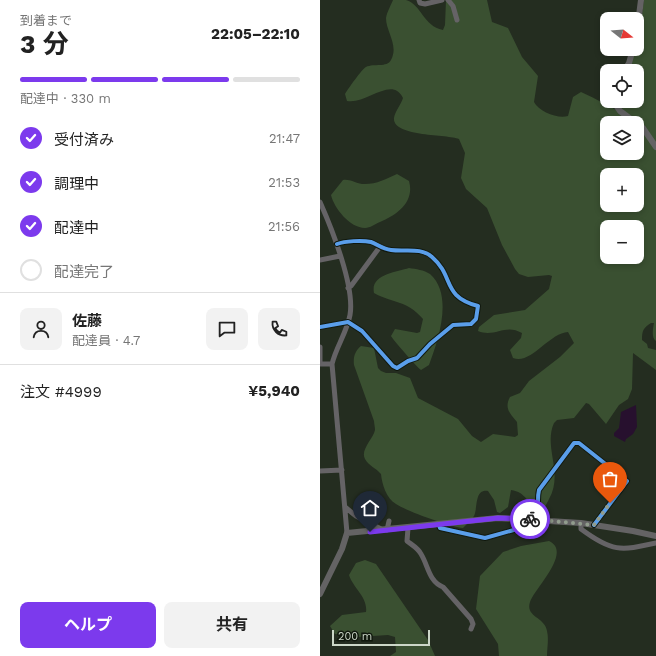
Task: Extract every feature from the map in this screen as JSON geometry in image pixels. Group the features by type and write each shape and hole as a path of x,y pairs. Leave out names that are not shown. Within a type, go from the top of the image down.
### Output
{"main road":[{"path":"639,12 641,0"},
{"path":"618,108 626,116"},
{"path":"644,129 656,147"},
{"path":"320,594 342,549 347,533 498,518 538,519 582,523 656,536"}],"street":[{"path":"419,0 420,3 425,4 442,0"},
{"path":"448,0 453,6 457,20"},
{"path":"320,202 337,244 348,288 351,311 332,364 347,533"},
{"path":"320,327 348,322 362,331 393,366 398,368 408,361 417,358 430,344 453,325 471,324 476,319 478,306 463,302 457,297 449,286 439,264 430,255 422,251 379,248 369,242 343,242 337,244"},
{"path":"348,288 379,248"},
{"path":"320,260 340,256"},
{"path":"320,347 320,364 332,364"},
{"path":"439,525 440,528 450,532 485,538 535,524 538,519 536,500 539,490 574,443 579,443 627,481 594,525"},
{"path":"320,471 342,470"},
{"path":"345,507 356,516 385,530 389,522"},
{"path":"582,523 581,529 613,548 622,550 656,543"},
{"path":"408,528 407,541 417,548 421,554 432,579 438,585 444,587 471,618 474,624 471,629"}],"green space":[{"path":"393,0 406,0 416,6 431,24 436,28 443,30 445,25 446,0 487,0 492,22 508,28 522,57 538,76 534,102 536,106 544,112 554,116 568,116 573,97 581,92 600,102 600,108 613,108 627,115 622,108 644,108 644,64 630,64 634,56 644,56 644,12 642,12 644,0 656,0 656,341 654,340 653,335 654,323 646,326 643,332 642,340 647,344 648,348 656,350 656,370 633,353 632,389 628,399 619,405 606,424 589,404 586,403 574,418 557,420 554,423 551,432 551,441 555,480 549,499 540,511 536,509 521,493 511,490 508,507 500,513 497,512 494,500 488,491 484,491 478,496 474,516 463,528 449,525 409,511 396,504 387,495 382,482 381,474 368,463 364,456 367,444 375,429 374,421 354,365 354,357 361,346 374,348 378,368 381,371 386,373 396,373 410,378 418,398 458,419 472,436 481,442 493,434 515,437 518,435 517,422 508,408 508,401 510,397 520,393 529,381 560,357 574,343 568,332 561,334 554,337 527,357 520,359 513,358 510,350 521,338 522,333 510,329 490,333 478,331 479,327 494,315 525,310 549,289 552,276 528,277 519,274 515,269 502,245 487,208 466,189 461,178 465,153 459,139 422,134 402,129 396,124 394,118 403,98 398,92 392,89 378,92 362,99 347,101 345,94 355,79 366,67 387,64 391,60 394,49 386,18"},
{"path":"397,174 409,181 410,189 407,201 393,216 371,227 359,227 348,221 335,206 331,195 343,180 362,184 371,184"},
{"path":"409,268 430,274 437,283 443,306 440,331 429,365 421,370 391,336 395,329 417,333 420,332 423,319 406,305 374,293 376,282 380,278"},
{"path":"549,541 555,546 557,553 555,562 533,596 529,607 530,611 543,623 547,631 547,656 499,656 498,644 476,609 480,576 503,552 521,546"},
{"path":"365,560 376,564 428,640 435,656 390,656 396,652 395,637 388,635 358,637 335,634 330,626 342,615 366,612 363,597 349,575 356,563"}],"shaded area":[{"path":"636,405 637,427 633,434 626,439 625,442 614,436 614,433 619,428 621,412"}],"cycle path":[{"path":"320,327 348,322 362,331 393,366 397,368 408,361 417,358 430,344 453,325 471,324 476,319 478,306 466,302 458,297 453,291 439,264 428,254 413,250 382,248 367,241 337,244"},
{"path":"439,525 440,528 485,538 535,524 538,516 539,490 574,443 579,443 627,481 594,525"}],"way so far":[{"path":"530,519 594,525 610,503"}],"route":[{"path":"370,532 498,518 530,519"}]}
